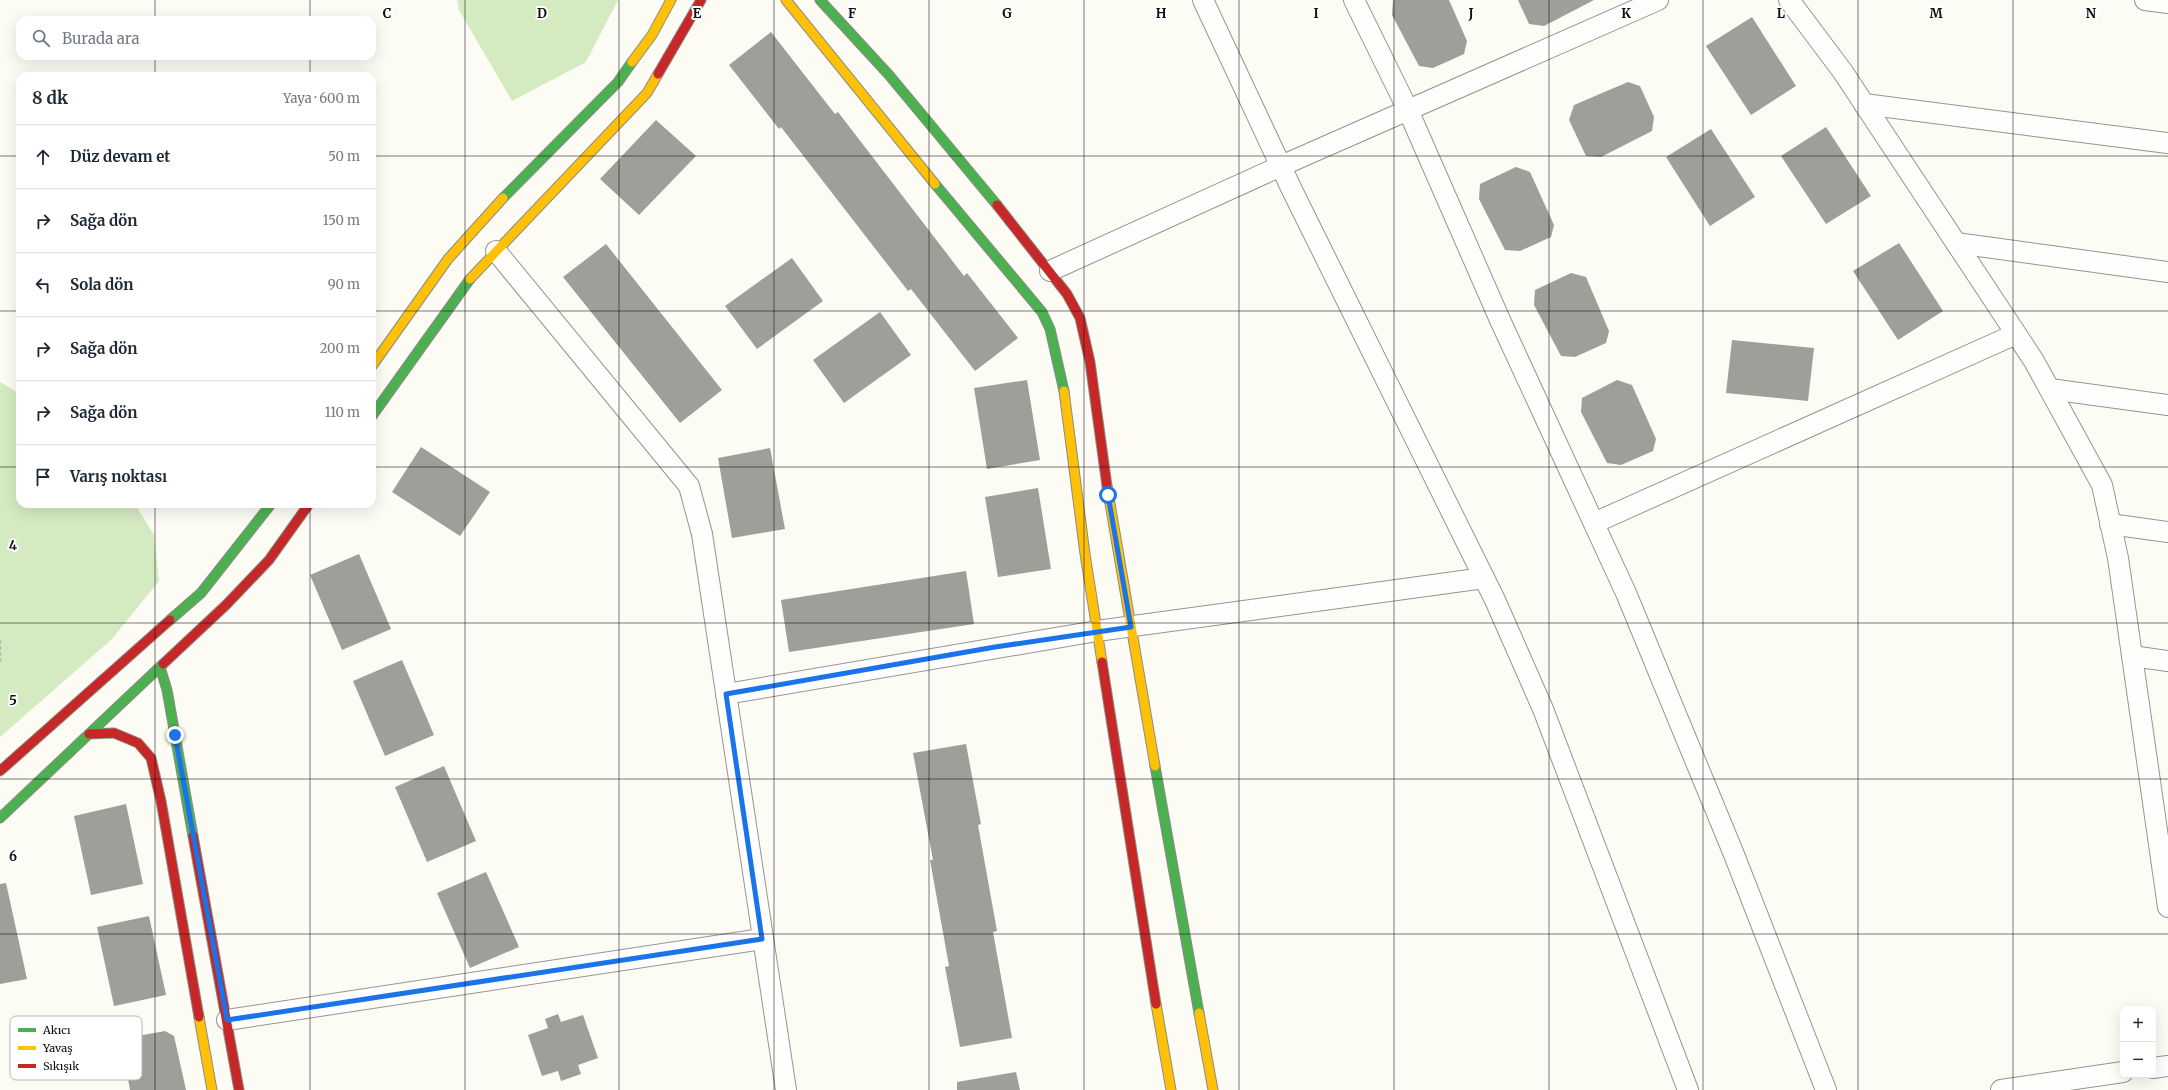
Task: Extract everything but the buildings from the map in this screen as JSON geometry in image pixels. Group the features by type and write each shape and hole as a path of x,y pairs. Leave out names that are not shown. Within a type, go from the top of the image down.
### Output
{"street":[{"path":"376,360 448,259 499,202 618,82 652,35 670,0"},
{"path":"376,410 468,281 647,93 701,0"},
{"path":"786,0 1007,272 1042,312 1050,329 1062,376 1097,631 1139,906 1171,1090"},
{"path":"820,0 894,81 976,179 1050,271 1067,294 1080,318 1090,362 1108,495 1213,1090"},
{"path":"1203,0 1281,166 1484,578 1543,709 1688,1090"},
{"path":"1354,0 1408,110 1500,320 1626,593 1734,852 1826,1090"},
{"path":"1050,271 1281,166 1658,0"},
{"path":"1790,0 1864,104 2016,334 2050,389 2102,485 2118,558 2132,656 2160,796 2168,907"},
{"path":"2146,0 2168,2"},
{"path":"1864,104 2168,143"},
{"path":"1956,243 2168,272"},
{"path":"496,251 689,486 702,534 786,1090"},
{"path":"1594,523 2016,334"},
{"path":"2050,389 2168,405"},
{"path":"0,770 201,593 268,508"},
{"path":"0,818 226,605 269,560 306,508"},
{"path":"2110,524 2168,532"},
{"path":"726,694 1097,631 1484,578"},
{"path":"2132,656 2168,661"},
{"path":"160,667 167,690 239,1090"},
{"path":"89,734 114,733 138,743 151,758 161,801 212,1090"},
{"path":"227,1020 762,939"},
{"path":"2156,1068 2168,1066"},
{"path":"2001,1090 2120,1072"}],"path":[{"path":"0,640 0,662"}],"green space":[{"path":"457,0 618,0 586,62 512,101 459,10"},
{"path":"0,382 16,392 16,508 137,508 154,535 159,581 111,640 0,737"}],"traffic: fast":[{"path":"820,0 889,75 997,205"},
{"path":"503,198 618,82 632,62"},
{"path":"935,184 1042,312 1050,329 1064,391"},
{"path":"376,410 470,279"},
{"path":"170,620 201,593 268,508"},
{"path":"0,818 163,664"},
{"path":"160,667 167,690 193,836"},
{"path":"1155,766 1199,1013"}],"traffic: slow":[{"path":"632,62 652,35 671,0"},
{"path":"786,0 935,184"},
{"path":"470,279 647,93 658,74"},
{"path":"376,360 448,259 503,198"},
{"path":"1064,391 1085,554 1102,662"},
{"path":"1107,486 1155,766"},
{"path":"1156,1004 1171,1090"},
{"path":"1199,1013 1213,1090"},
{"path":"199,1017 212,1090"}],"traffic: jam":[{"path":"658,74 701,0"},
{"path":"997,205 1067,294 1080,318 1090,362 1107,486"},
{"path":"163,664 226,605 269,560 306,508"},
{"path":"0,771 170,620"},
{"path":"1102,662 1156,1004"},
{"path":"89,734 114,733 138,743 151,758 161,801 199,1017"},
{"path":"193,836 239,1090"}],"route":[{"path":"175,735 227,1020 762,939 726,694 995,647 1131,627 1108,495"}]}
